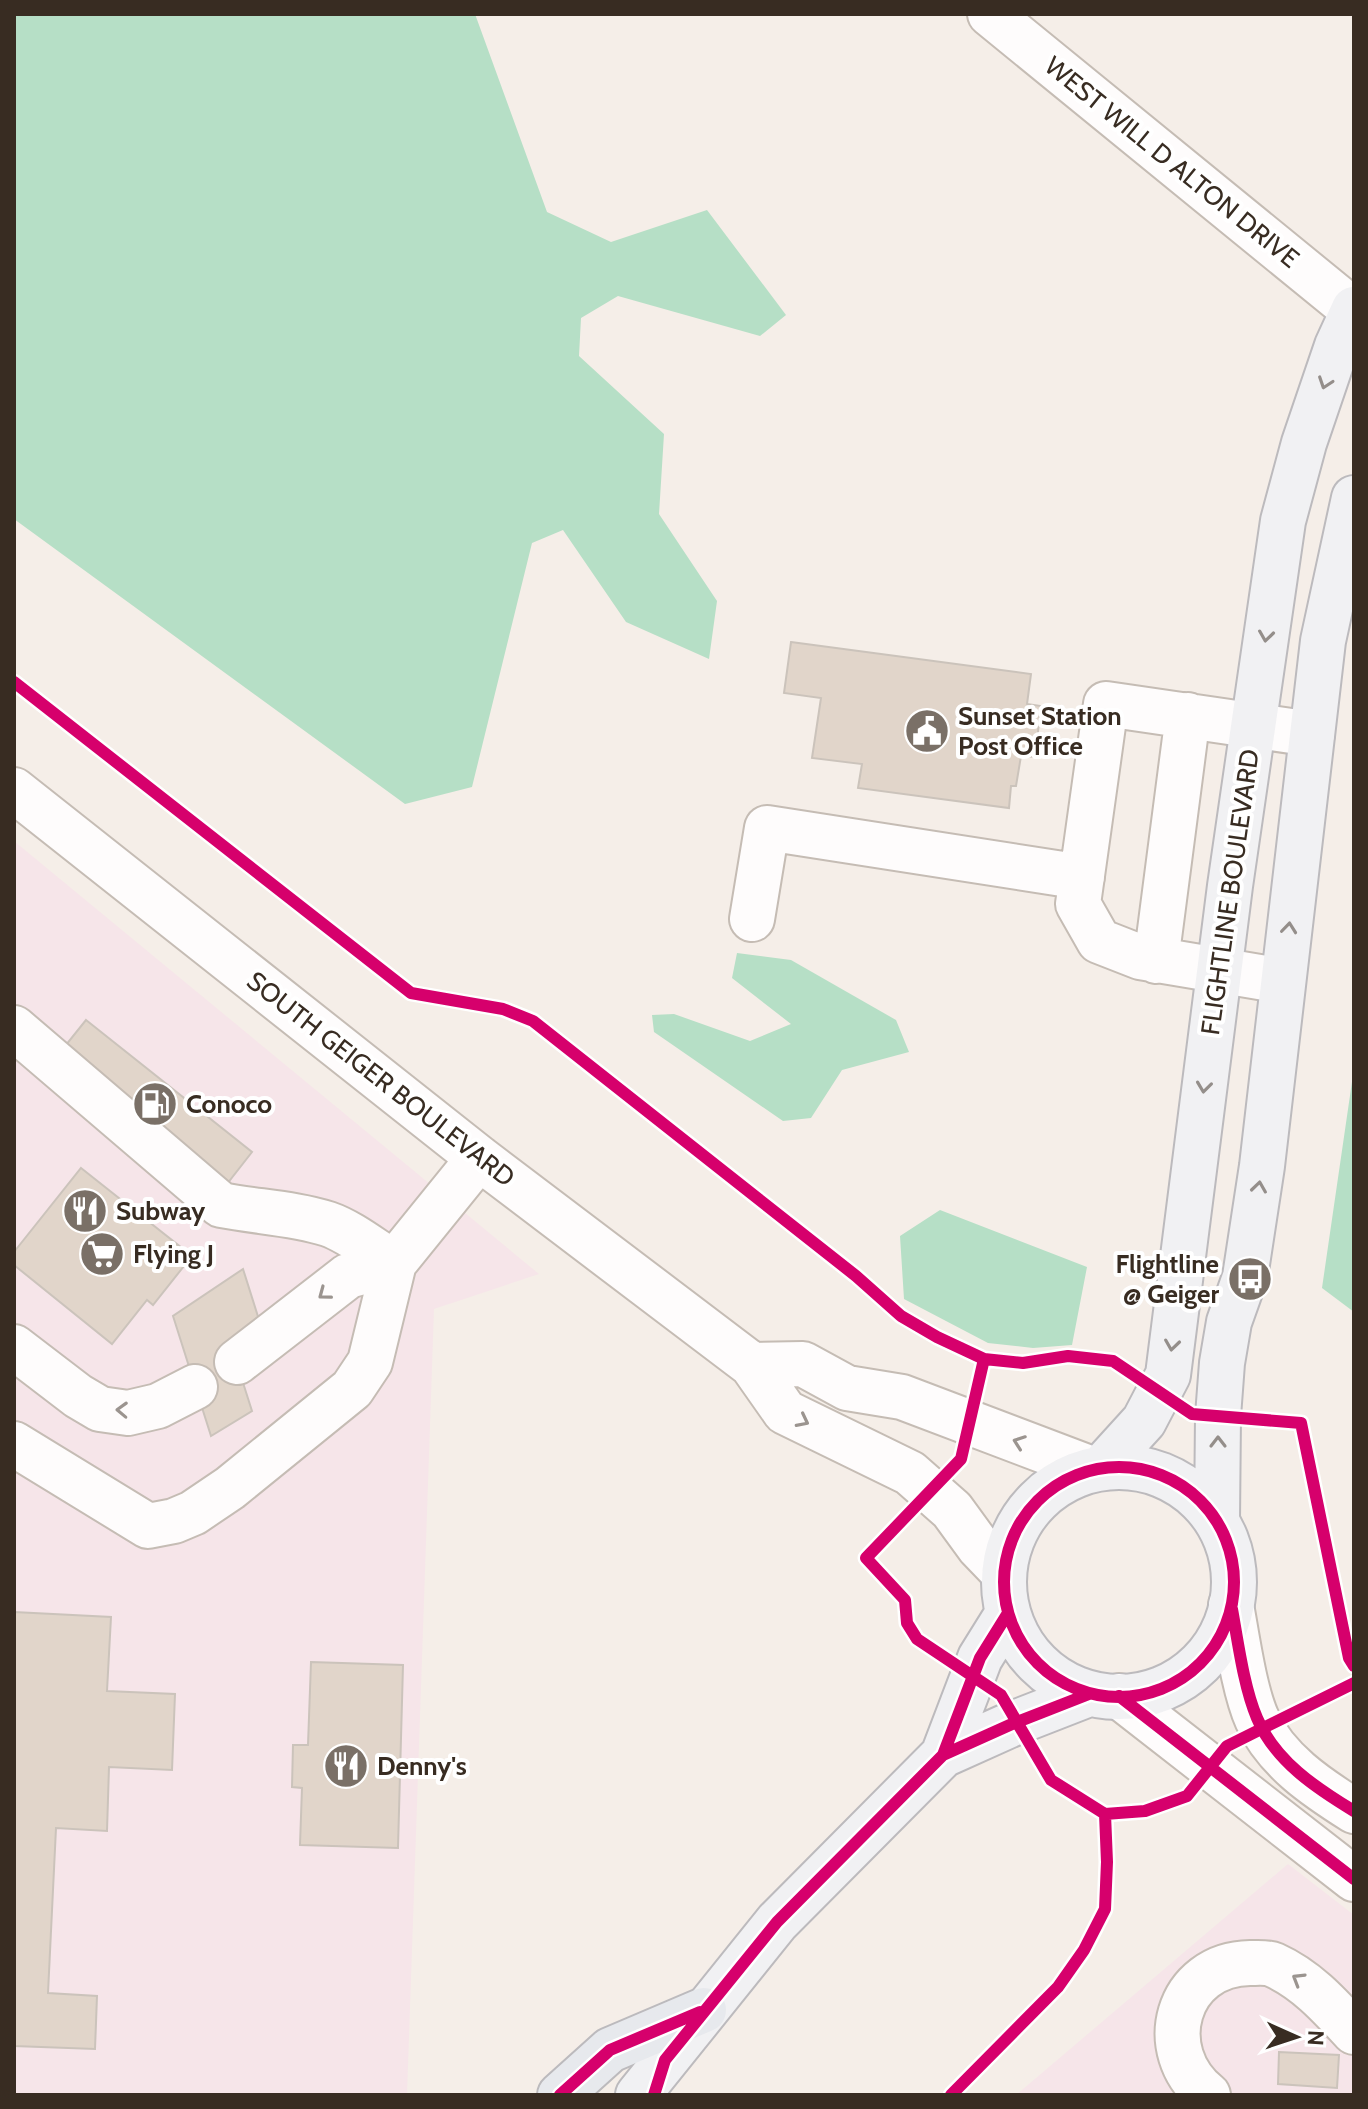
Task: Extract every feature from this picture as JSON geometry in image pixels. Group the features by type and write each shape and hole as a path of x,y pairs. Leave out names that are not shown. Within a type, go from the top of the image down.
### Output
{"highway":[{"path":"560,2095 610,2050 704,2010"}],"main road":[{"name":"FLIGHTLINE BOULEVARD","path":"1098,1467 1144,1421 1168,1375 1219,972 1283,521 1304,443 1337,346 1354,310"},
{"path":"1217,1520 1222,1363 1229,1322 1245,1277 1262,1166 1323,641 1354,498"},
{"path":"943,1755 1006,1593 1012,1537 1032,1507 1059,1483 1098,1467 1128,1466 1163,1474 1194,1493 1217,1520 1231,1554 1235,1594 1224,1632 1201,1664 1167,1687 1129,1697 1104,1695 1053,1677 1025,1648 1006,1593"},
{"path":"638,2095 660,2078 704,2010 777,1922 943,1755 1012,1724 1104,1695"}],"street":[{"name":"WEST WILL D ALTON DRIVE","path":"990,14 1354,310"},
{"path":"1283,981 1140,957 1099,941 1078,904 1106,704 1312,734"},
{"path":"1156,961 1188,715"},
{"name":"SOUTH GEIGER BOULEVARD","path":"14,790 479,1158 752,1365 785,1412 910,1473 952,1510 979,1547 1006,1593"},
{"path":"752,919 767,828 1082,877"},
{"path":"14,1028 221,1205 331,1225 394,1263"},
{"path":"14,1444 148,1526 174,1521 193,1513 230,1488 352,1389 370,1362 394,1263 479,1158"},
{"path":"237,1362 348,1276 394,1263"},
{"path":"14,1347 100,1409 128,1413 158,1406 195,1387"},
{"path":"752,1365 803,1364 847,1388 902,1397 1098,1467"},
{"path":"1231,1605 1257,1718 1279,1754 1319,1789 1354,1811"},
{"path":"1104,1695 1354,1879"},
{"path":"1208,2095 1180,2061 1178,2014 1198,1981 1232,1963 1271,1963 1315,1990 1354,2032"}],"shaded area":[{"path":"14,841 539,1274 434,1309 407,2095 14,2095"},
{"path":"1288,1864 1354,1915 1354,2095 1016,2095"}],"green space":[{"path":"14,14 475,14 547,212 611,242 707,210 786,315 760,336 618,296 581,318 579,356 664,434 659,514 717,601 709,659 626,622 563,530 532,543 472,787 405,804 14,519"},
{"path":"737,953 791,960 896,1020 909,1052 842,1070 811,1118 783,1121 654,1032 652,1015 674,1014 750,1041 791,1024 732,978"},
{"path":"1354,1068 1354,1312 1322,1288"},
{"path":"940,1210 1087,1267 1072,1345 1033,1348 988,1343 904,1299 900,1236"}],"building":[{"name":"Sunset Station Post Office","path":"791,642 1031,674 1027,704 1041,706 1035,757 1021,756 1016,786 1011,786 1009,808 858,788 862,764 812,758 821,698 784,693"},
{"name":"Conoco","path":"86,1020 252,1152 223,1189 57,1056"},
{"name":"Flying J","path":"81,1168 192,1256 153,1305 147,1300 112,1344 14,1265 14,1252"},
{"path":"243,1269 261,1326 231,1345 252,1411 211,1436 173,1316"},
{"path":"14,1612 111,1617 107,1691 175,1694 172,1770 109,1767 107,1831 56,1828 48,1993 97,1996 95,2049 14,2046"},
{"name":"Denny's","path":"311,1662 403,1665 398,1848 300,1845 302,1788 292,1787 293,1745 308,1745"},
{"path":"1279,2052 1339,2055 1337,2088 1278,2084"}],"cycle path":[{"path":"14,682 411,993 503,1009 533,1021 856,1276 901,1316 937,1337 984,1359 1023,1363 1068,1356 1113,1361 1192,1414 1301,1423 1349,1658 1354,1666"},
{"path":"984,1359 961,1459 866,1558 905,1600 907,1623 917,1639 1001,1695 1051,1780 1105,1814 1145,1811 1187,1796 1227,1746 1354,1683"},
{"path":"1119,1467 1141,1469 1163,1476 1183,1486 1200,1501 1215,1518 1225,1538 1232,1560 1234,1582 1232,1604 1225,1626 1215,1646 1200,1663 1183,1678 1163,1688 1141,1695 1119,1697 1097,1695 1075,1688 1055,1678 1038,1663 1023,1646 1013,1626 1006,1604 1004,1582 1006,1560 1013,1538 1023,1518 1038,1501 1055,1486 1075,1476 1097,1469 1119,1467"},
{"path":"1232,1609 1248,1693 1265,1733 1298,1772 1354,1811"},
{"path":"943,1755 980,1658 1008,1613"},
{"path":"654,2095 665,2060 777,1922 943,1755 1089,1694"},
{"path":"1119,1696 1354,1879"},
{"path":"951,2095 1058,1987 1084,1950 1105,1909 1105,1814"},
{"path":"560,2095 610,2050 700,2012"}],"place":[{"name":"Sunset Station Post Office","path":"927,731"},
{"name":"Conoco","path":"155,1104"},
{"name":"Subway","path":"85,1211"},
{"name":"Flying J","path":"102,1254"},
{"name":"Flightline @ Geiger","path":"1250,1279"},
{"name":"Denny's","path":"346,1766"}]}
